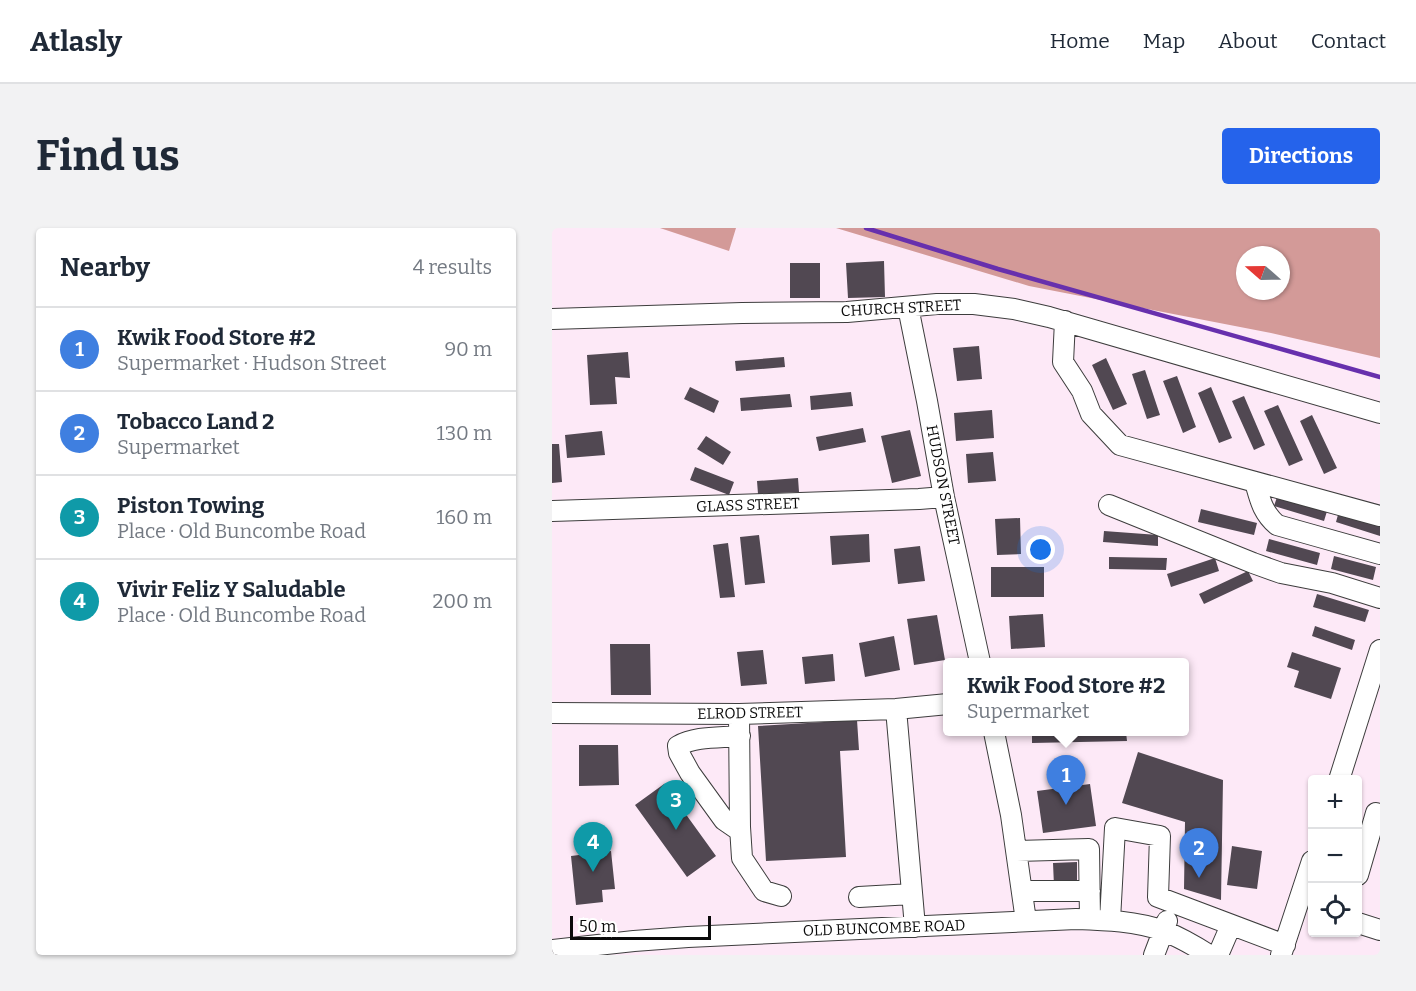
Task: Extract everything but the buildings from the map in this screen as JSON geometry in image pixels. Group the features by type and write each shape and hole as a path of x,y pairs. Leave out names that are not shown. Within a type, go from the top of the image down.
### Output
{"street":[{"name":"CHURCH STREET","path":"552,319 742,312 847,312 937,304 974,304 1014,309 1065,321 1380,413"},
{"name":"HUDSON STREET","path":"908,307 944,497 979,658"},
{"path":"1065,321 1063,362 1083,391 1091,414 1120,445 1380,516"},
{"path":"1255,482 1268,518 1276,525 1380,554"},
{"name":"GLASS STREET","path":"552,511 944,497"},
{"path":"1109,505 1281,573 1332,583 1380,598"},
{"path":"1341,775 1380,650"},
{"name":"ELROD STREET","path":"552,713 740,714 896,709 943,704"},
{"path":"896,709 915,927"},
{"path":"740,714 742,858 764,891 781,896"},
{"path":"740,736 696,739 678,746 679,753 690,773 717,811 724,820 740,831"},
{"path":"995,736 1011,815 1026,921"},
{"path":"1362,861 1376,813"},
{"path":"1100,920 1113,871 1115,828 1161,836 1158,897 1231,925 1283,950 1305,906 1309,883"},
{"path":"1017,851 1089,849 1090,891 1100,920"},
{"path":"1090,870 1113,871"},
{"path":"1023,891 1090,891"},
{"path":"1063,919 1064,891"},
{"path":"859,897 912,894"},
{"path":"1155,955 1173,903"},
{"name":"OLD BUNCOMBE ROAD","path":"552,950 688,937 1063,919 1125,922 1163,931 1209,955"},
{"path":"1362,924 1380,930"},
{"path":"1218,955 1231,925"}],"shaded area":[{"path":"660,228 736,228 729,251"},
{"path":"836,228 1380,228 1380,358 1271,333 1029,286"}],"railway":[{"path":"866,228 998,269 1380,377"}],"place":[{"name":"Kwik Food Store #2","path":"1066,805"},
{"name":"Piston Towing","path":"676,830"},
{"name":"Vivir Feliz Y Saludable","path":"593,872"},
{"name":"Tobacco Land 2","path":"1199,878"}]}
